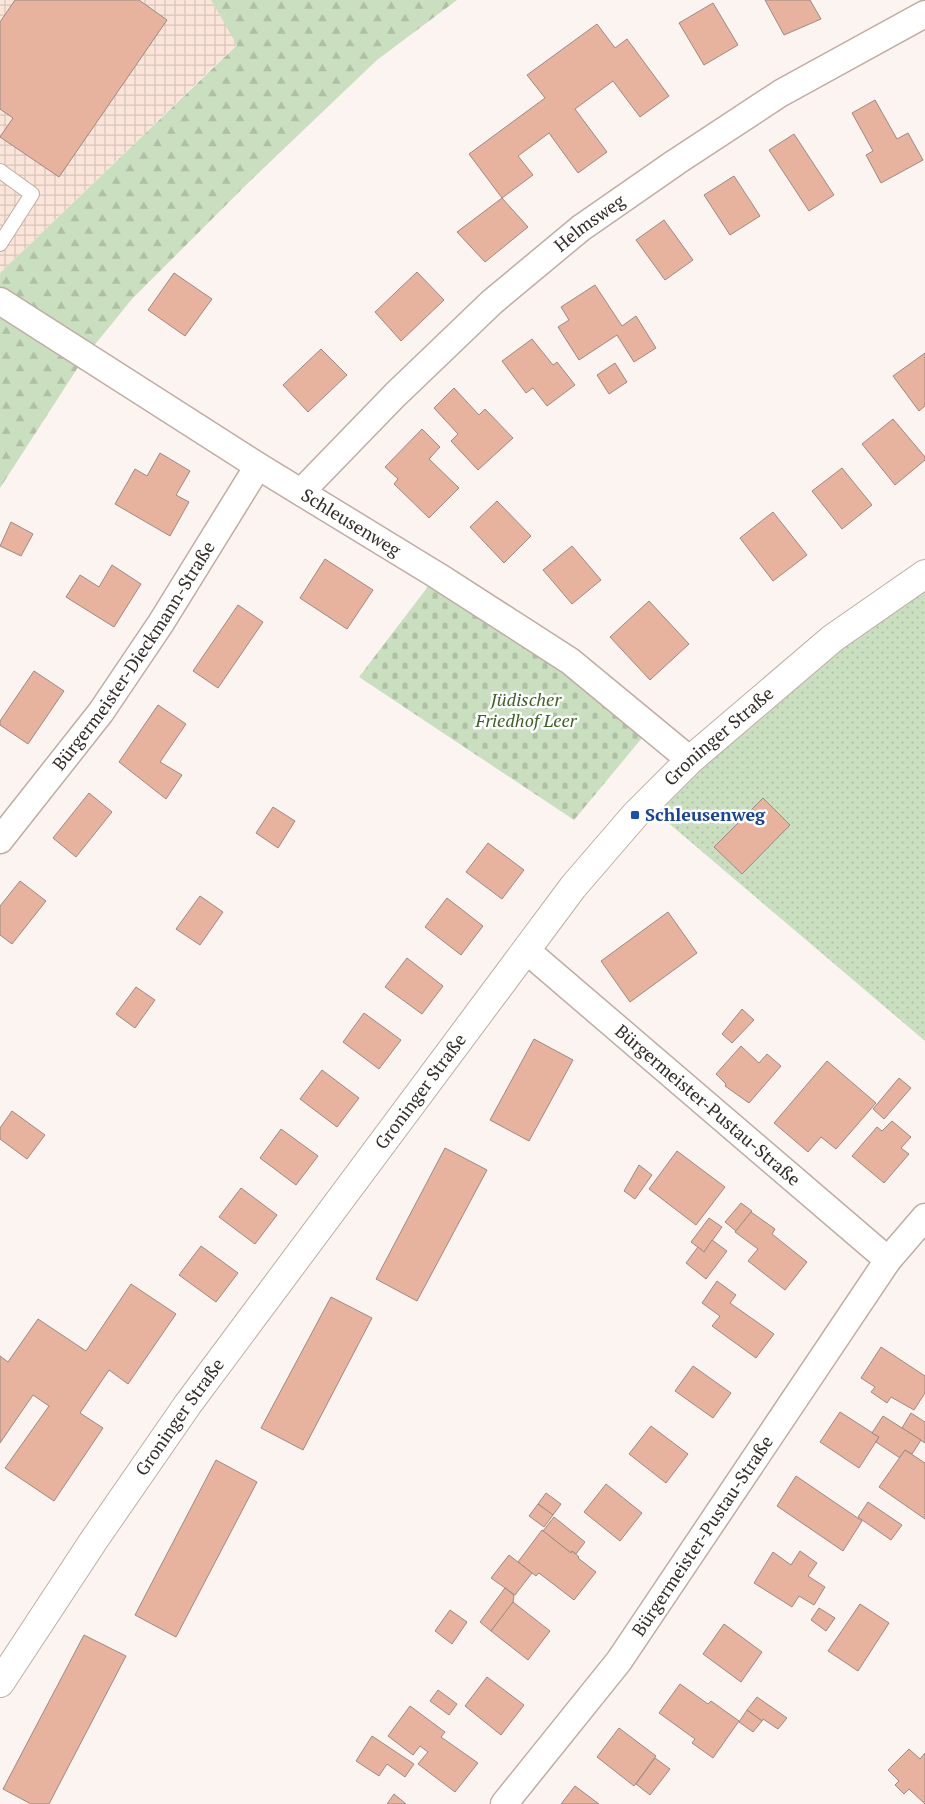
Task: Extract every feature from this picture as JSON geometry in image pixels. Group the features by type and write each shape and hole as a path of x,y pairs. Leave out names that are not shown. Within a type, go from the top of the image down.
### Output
{"street":[{"name":"Helmsweg","path":"301,492 395,395 492,302 581,228 676,162 781,93 925,14"},
{"name":"Schleusenweg","path":"0,301 258,466 438,576 570,661 690,760"},
{"name":"Bürgermeister-Dieckmann-Straße","path":"0,840 101,712 161,623 258,466"},
{"name":"Groninger Straße","path":"0,1683 94,1540 188,1404 573,887 635,814 690,760 833,638 925,574"},
{"name":"Bürgermeister-Pustau-Straße","path":"526,950 888,1260"},
{"name":"Bürgermeister-Pustau-Straße","path":"504,1804 619,1661 888,1260 925,1217"}],"lane":[{"path":"0,171 32,194 0,244"}],"shaded area":[{"path":"0,0 211,0 237,44 0,273"}],"green space":[{"path":"211,0 457,0 377,60 247,184 132,299 84,358 0,488 0,273 237,45"},
{"name":"Jüdischer Friedhof Leer","path":"436,576 647,732 574,820 359,677"},
{"path":"925,592 925,1041 652,809 841,646"}],"building":[{"path":"15,0 139,0 167,20 59,177 0,137 13,118 0,109 0,22"},
{"path":"765,0 810,0 821,19 784,35"},
{"path":"713,3 738,45 704,65 679,23"},
{"path":"597,24 615,48 627,39 669,96 640,117 613,81 575,109 607,152 578,173 549,133 518,156 533,175 502,198 469,154 545,98 527,75"},
{"path":"875,100 897,139 908,133 923,160 881,183 866,155 873,151 852,113"},
{"path":"794,134 834,195 809,211 769,150"},
{"path":"734,176 760,216 730,235 704,195"},
{"path":"502,198 528,227 485,262 457,232"},
{"path":"664,220 693,260 665,280 636,240"},
{"path":"417,272 444,300 401,341 375,312"},
{"path":"174,273 212,299 185,336 148,310"},
{"path":"595,285 622,326 636,316 656,348 634,362 617,335 579,360 558,327 569,320 561,307"},
{"path":"532,339 553,365 557,362 575,385 547,406 533,388 526,393 502,361"},
{"path":"321,349 347,375 308,412 283,385"},
{"path":"925,353 925,406 919,411 893,376"},
{"path":"615,363 627,382 609,394 597,375"},
{"path":"454,388 479,415 485,409 513,438 478,470 451,441 458,434 434,408"},
{"path":"893,419 925,457 925,460 895,485 862,444"},
{"path":"422,429 440,447 429,459 459,488 429,518 394,484 398,479 385,467"},
{"path":"160,453 190,471 176,495 189,502 170,536 115,504 135,469 147,476"},
{"path":"842,468 872,505 842,529 812,491"},
{"path":"497,501 531,536 504,563 470,527"},
{"path":"773,512 807,555 773,581 740,538"},
{"path":"11,522 33,534 21,556 0,546"},
{"path":"572,546 601,580 572,604 543,570"},
{"path":"325,559 373,590 347,629 300,598"},
{"path":"112,565 141,584 114,627 66,597 80,575 99,587"},
{"path":"649,601 689,644 650,680 610,637"},
{"path":"238,605 263,622 218,688 193,671"},
{"path":"34,671 64,691 28,744 0,725 0,721"},
{"path":"158,705 186,724 160,762 182,775 166,799 119,762"},
{"path":"89,793 112,812 76,857 53,838"},
{"path":"763,798 790,825 742,874 714,847"},
{"path":"273,807 295,821 278,848 256,833"},
{"path":"488,843 524,870 502,899 466,872"},
{"path":"20,881 46,901 12,944 0,935 0,906"},
{"path":"200,896 223,912 200,945 176,929"},
{"path":"447,898 483,926 461,955 425,927"},
{"path":"668,912 697,953 630,1002 601,961"},
{"path":"407,958 443,986 422,1014 385,987"},
{"path":"136,987 155,1000 135,1028 116,1014"},
{"path":"742,1009 754,1020 732,1043 722,1034"},
{"path":"364,1013 401,1040 379,1069 343,1042"},
{"path":"534,1039 573,1060 529,1141 490,1120"},
{"path":"741,1046 759,1063 767,1054 781,1066 749,1103 725,1086 726,1084 716,1074"},
{"path":"827,1061 876,1103 836,1149 821,1137 808,1152 774,1123"},
{"path":"322,1070 359,1098 337,1127 300,1099"},
{"path":"899,1078 911,1088 884,1119 873,1109"},
{"path":"12,1111 45,1135 27,1159 0,1139 0,1128"},
{"path":"892,1121 911,1137 901,1148 909,1154 884,1183 852,1156 877,1127 882,1131"},
{"path":"281,1129 318,1156 296,1185 260,1158"},
{"path":"445,1148 487,1170 417,1301 376,1279"},
{"path":"677,1151 725,1187 696,1225 649,1189"},
{"path":"639,1165 652,1175 635,1199 624,1191"},
{"path":"241,1188 277,1215 255,1244 219,1217"},
{"path":"741,1203 752,1211 736,1231 725,1222"},
{"path":"751,1212 775,1229 772,1234 807,1262 785,1290 748,1261 758,1249 735,1232"},
{"path":"709,1218 722,1227 704,1252 691,1242"},
{"path":"712,1240 727,1251 706,1279 686,1263 698,1247 704,1252"},
{"path":"201,1246 238,1273 216,1302 179,1275"},
{"path":"717,1281 736,1295 730,1303 774,1334 756,1358 712,1326 720,1316 702,1303"},
{"path":"131,1284 176,1314 128,1384 109,1370 80,1413 103,1428 54,1501 5,1468 49,1406 33,1395 0,1443 0,1356 8,1362 38,1319 86,1351"},
{"path":"331,1297 372,1318 303,1450 261,1428"},
{"path":"881,1347 925,1376 925,1393 914,1410 891,1397 887,1403 871,1392 875,1387 861,1378"},
{"path":"693,1366 731,1393 713,1418 675,1391"},
{"path":"840,1412 879,1437 859,1468 820,1442"},
{"path":"911,1413 925,1422 925,1443 902,1428"},
{"path":"883,1416 921,1440 912,1454 905,1450 900,1458 876,1442 879,1437 872,1433"},
{"path":"651,1426 688,1454 666,1483 629,1454"},
{"path":"905,1450 925,1463 925,1519 879,1487"},
{"path":"216,1460 257,1482 176,1637 135,1615"},
{"path":"796,1476 862,1521 843,1551 777,1506"},
{"path":"606,1484 642,1513 620,1541 584,1512"},
{"path":"546,1493 561,1504 553,1515 538,1504"},
{"path":"868,1502 902,1525 891,1540 858,1517"},
{"path":"538,1504 553,1515 544,1527 529,1516"},
{"path":"554,1517 585,1542 576,1554 572,1551 571,1553 543,1531"},
{"path":"542,1530 571,1553 572,1551 596,1572 574,1600 539,1573 536,1576 518,1562"},
{"path":"800,1551 817,1563 808,1576 825,1587 814,1605 799,1596 792,1607 754,1583 773,1552 791,1565"},
{"path":"509,1555 532,1573 515,1595 491,1578"},
{"path":"505,1588 514,1595 513,1603 491,1631 480,1622"},
{"path":"513,1602 550,1631 528,1660 491,1631"},
{"path":"860,1604 889,1623 858,1671 828,1651"},
{"path":"819,1608 835,1618 826,1631 811,1620"},
{"path":"450,1610 467,1622 452,1644 435,1631"},
{"path":"724,1624 762,1652 741,1682 703,1654"},
{"path":"84,1635 126,1656 49,1804 31,1804 3,1789"},
{"path":"487,1677 524,1705 501,1735 465,1706"},
{"path":"680,1684 708,1704 711,1701 739,1721 713,1758 692,1743 695,1739 659,1713"},
{"path":"438,1690 457,1704 449,1715 430,1701"},
{"path":"757,1697 787,1718 778,1729 763,1719 762,1721 747,1710"},
{"path":"410,1706 445,1732 441,1737 478,1763 455,1792 418,1764 428,1752 420,1746 413,1755 388,1736"},
{"path":"747,1710 762,1721 753,1732 739,1722"},
{"path":"619,1728 656,1756 634,1786 597,1757"},
{"path":"372,1736 414,1764 405,1777 387,1764 379,1776 356,1761"},
{"path":"909,1749 920,1759 925,1753 925,1804 909,1789 904,1794 895,1785 899,1781 888,1770"},
{"path":"655,1758 670,1769 650,1795 636,1784"},
{"path":"575,1786 599,1804 561,1804"},
{"path":"394,1794 406,1804 387,1804"}],"place":[{"name":"Schleusenweg","path":"635,815"}]}
